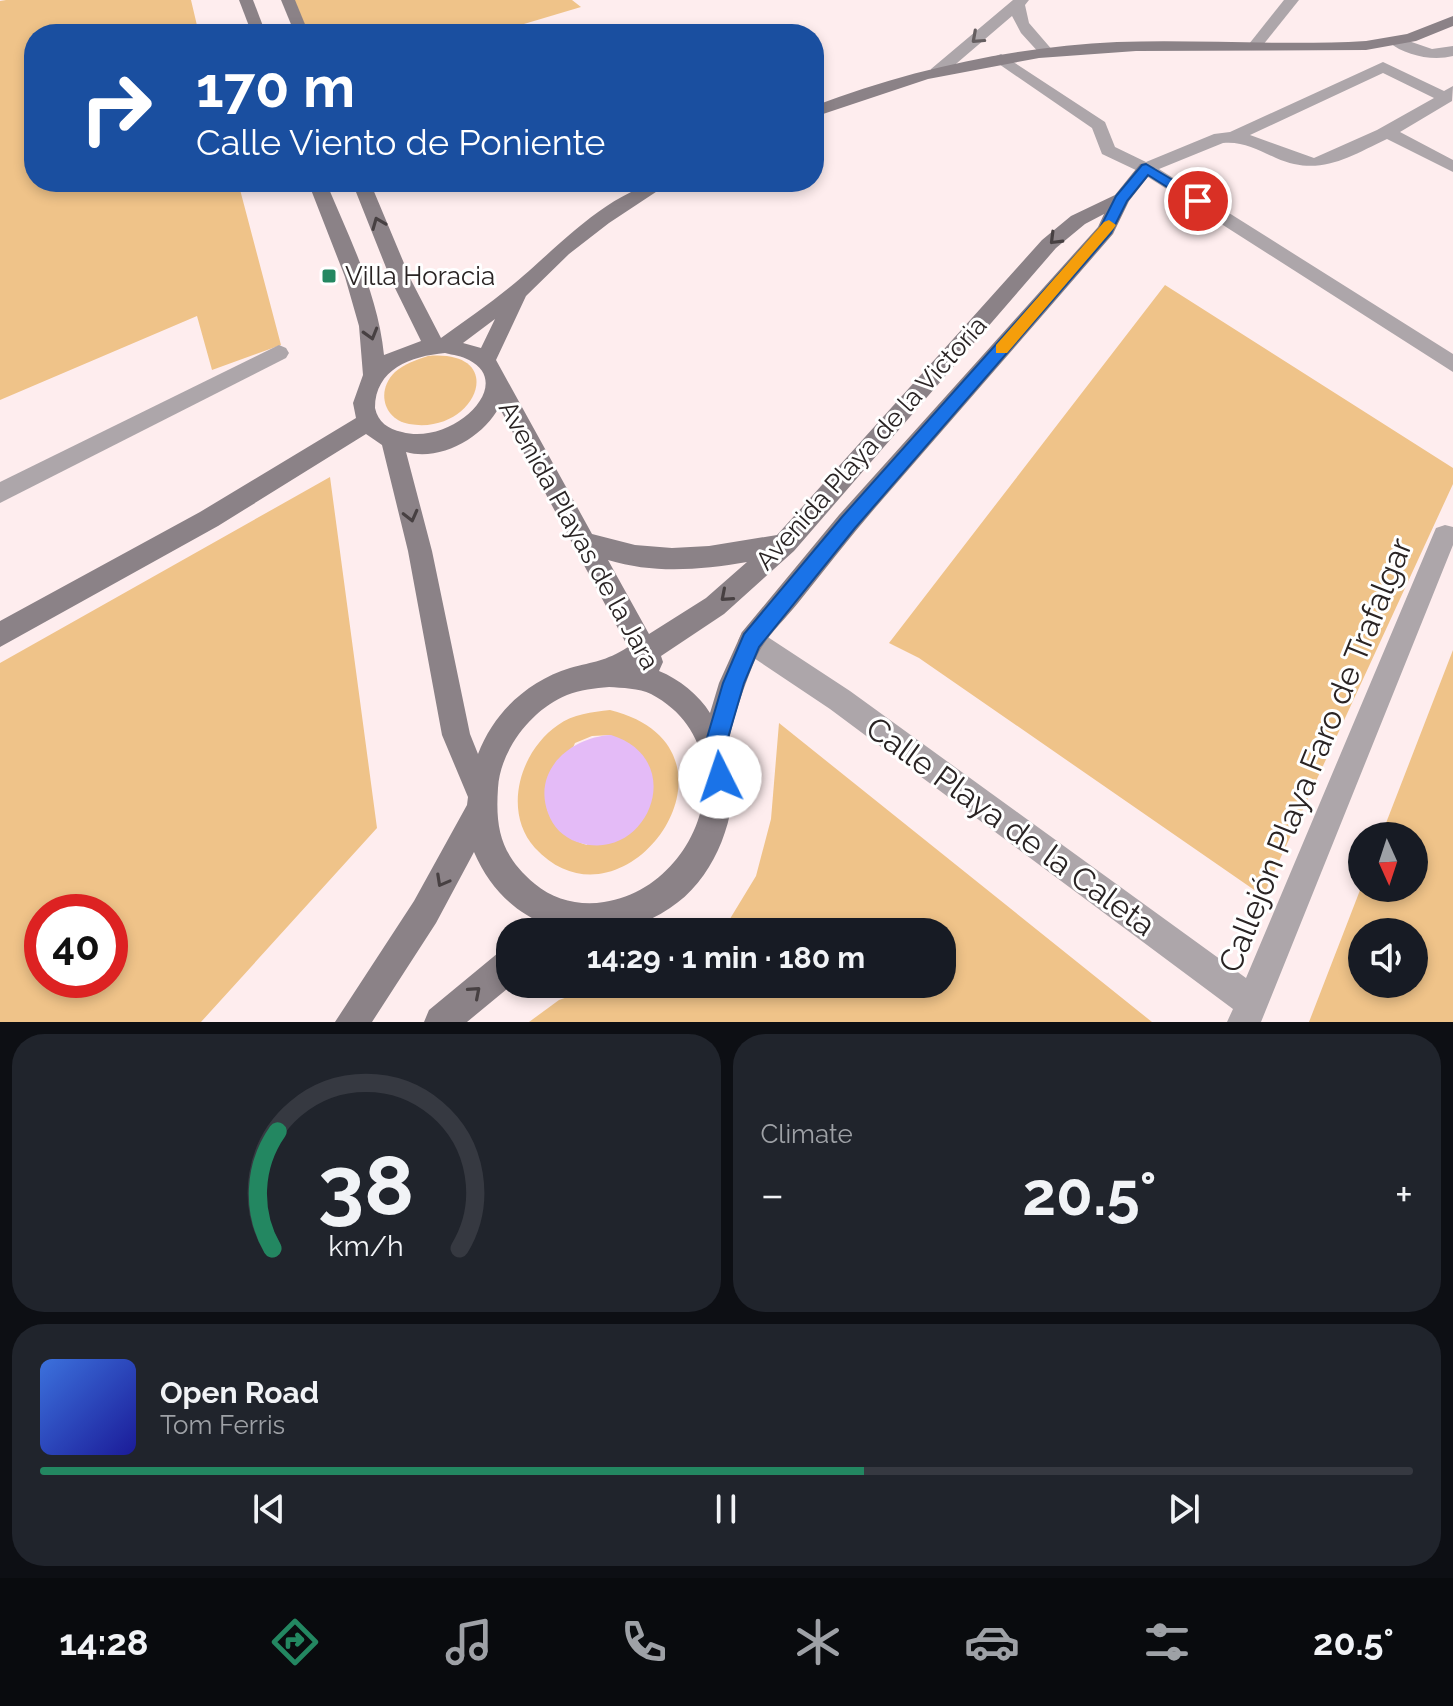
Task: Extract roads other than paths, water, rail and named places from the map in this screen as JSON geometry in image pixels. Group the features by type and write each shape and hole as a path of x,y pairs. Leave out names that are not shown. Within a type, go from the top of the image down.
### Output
{"street":[{"path":"246,0 255,24"},
{"path":"288,0 298,24"},
{"path":"1254,47 1292,0"},
{"path":"1020,2 1016,14 1020,22 1046,52"},
{"path":"937,72 1020,2"},
{"path":"1397,42 1424,53 1450,42"},
{"path":"824,109 937,72 1046,52 1116,47 1341,47 1397,42 1450,42"},
{"path":"1001,59 1099,126 1108,150 1146,168 1453,364"},
{"path":"1233,137 1383,67 1449,95"},
{"path":"1146,168 1220,138 1233,137 1254,140 1301,163 1315,163 1385,131 1449,95"},
{"path":"1385,131 1453,167"},
{"name":"Avenida Playa de la Victoria","path":"714,748 733,683 751,641 848,522 1106,230 1121,199 1146,168"},
{"path":"321,192 359,291 375,346 374,375 363,407 368,422 378,433 392,440 431,444 461,433 485,415 494,401 498,385 495,371 475,351 440,345 401,280 365,192"},
{"path":"374,375 400,355 440,345 518,292 562,250 602,219 646,192"},
{"name":"Avenida Playa de la Victoria","path":"609,674 715,606 785,544 1049,244 1078,220 1121,199"},
{"path":"486,359 518,292"},
{"path":"0,493 279,353"},
{"name":"Avenida Playas de la Jara","path":"498,385 628,627 645,650 661,686"},
{"path":"0,635 209,519 368,422"},
{"path":"392,440 420,551 456,735 480,802 487,850 506,883 555,918"},
{"name":"Callejón Playa Faro de Trafalgar","path":"1248,1012 1445,535"},
{"path":"581,541 634,556 675,559 734,554 785,544"},
{"name":"Calle Playa de la Caleta","path":"751,641 840,700 1248,1012"},
{"path":"352,1022 425,912 480,802 488,759 504,731 525,707 551,689 579,677 609,674 636,677 661,686 683,701 702,722 714,748 720,777 719,808 710,839 692,868 669,892 639,909 610,918"},
{"path":"441,1022 496,977"}],"place":[{"name":"Villa Horacia","path":"329,276"}]}
